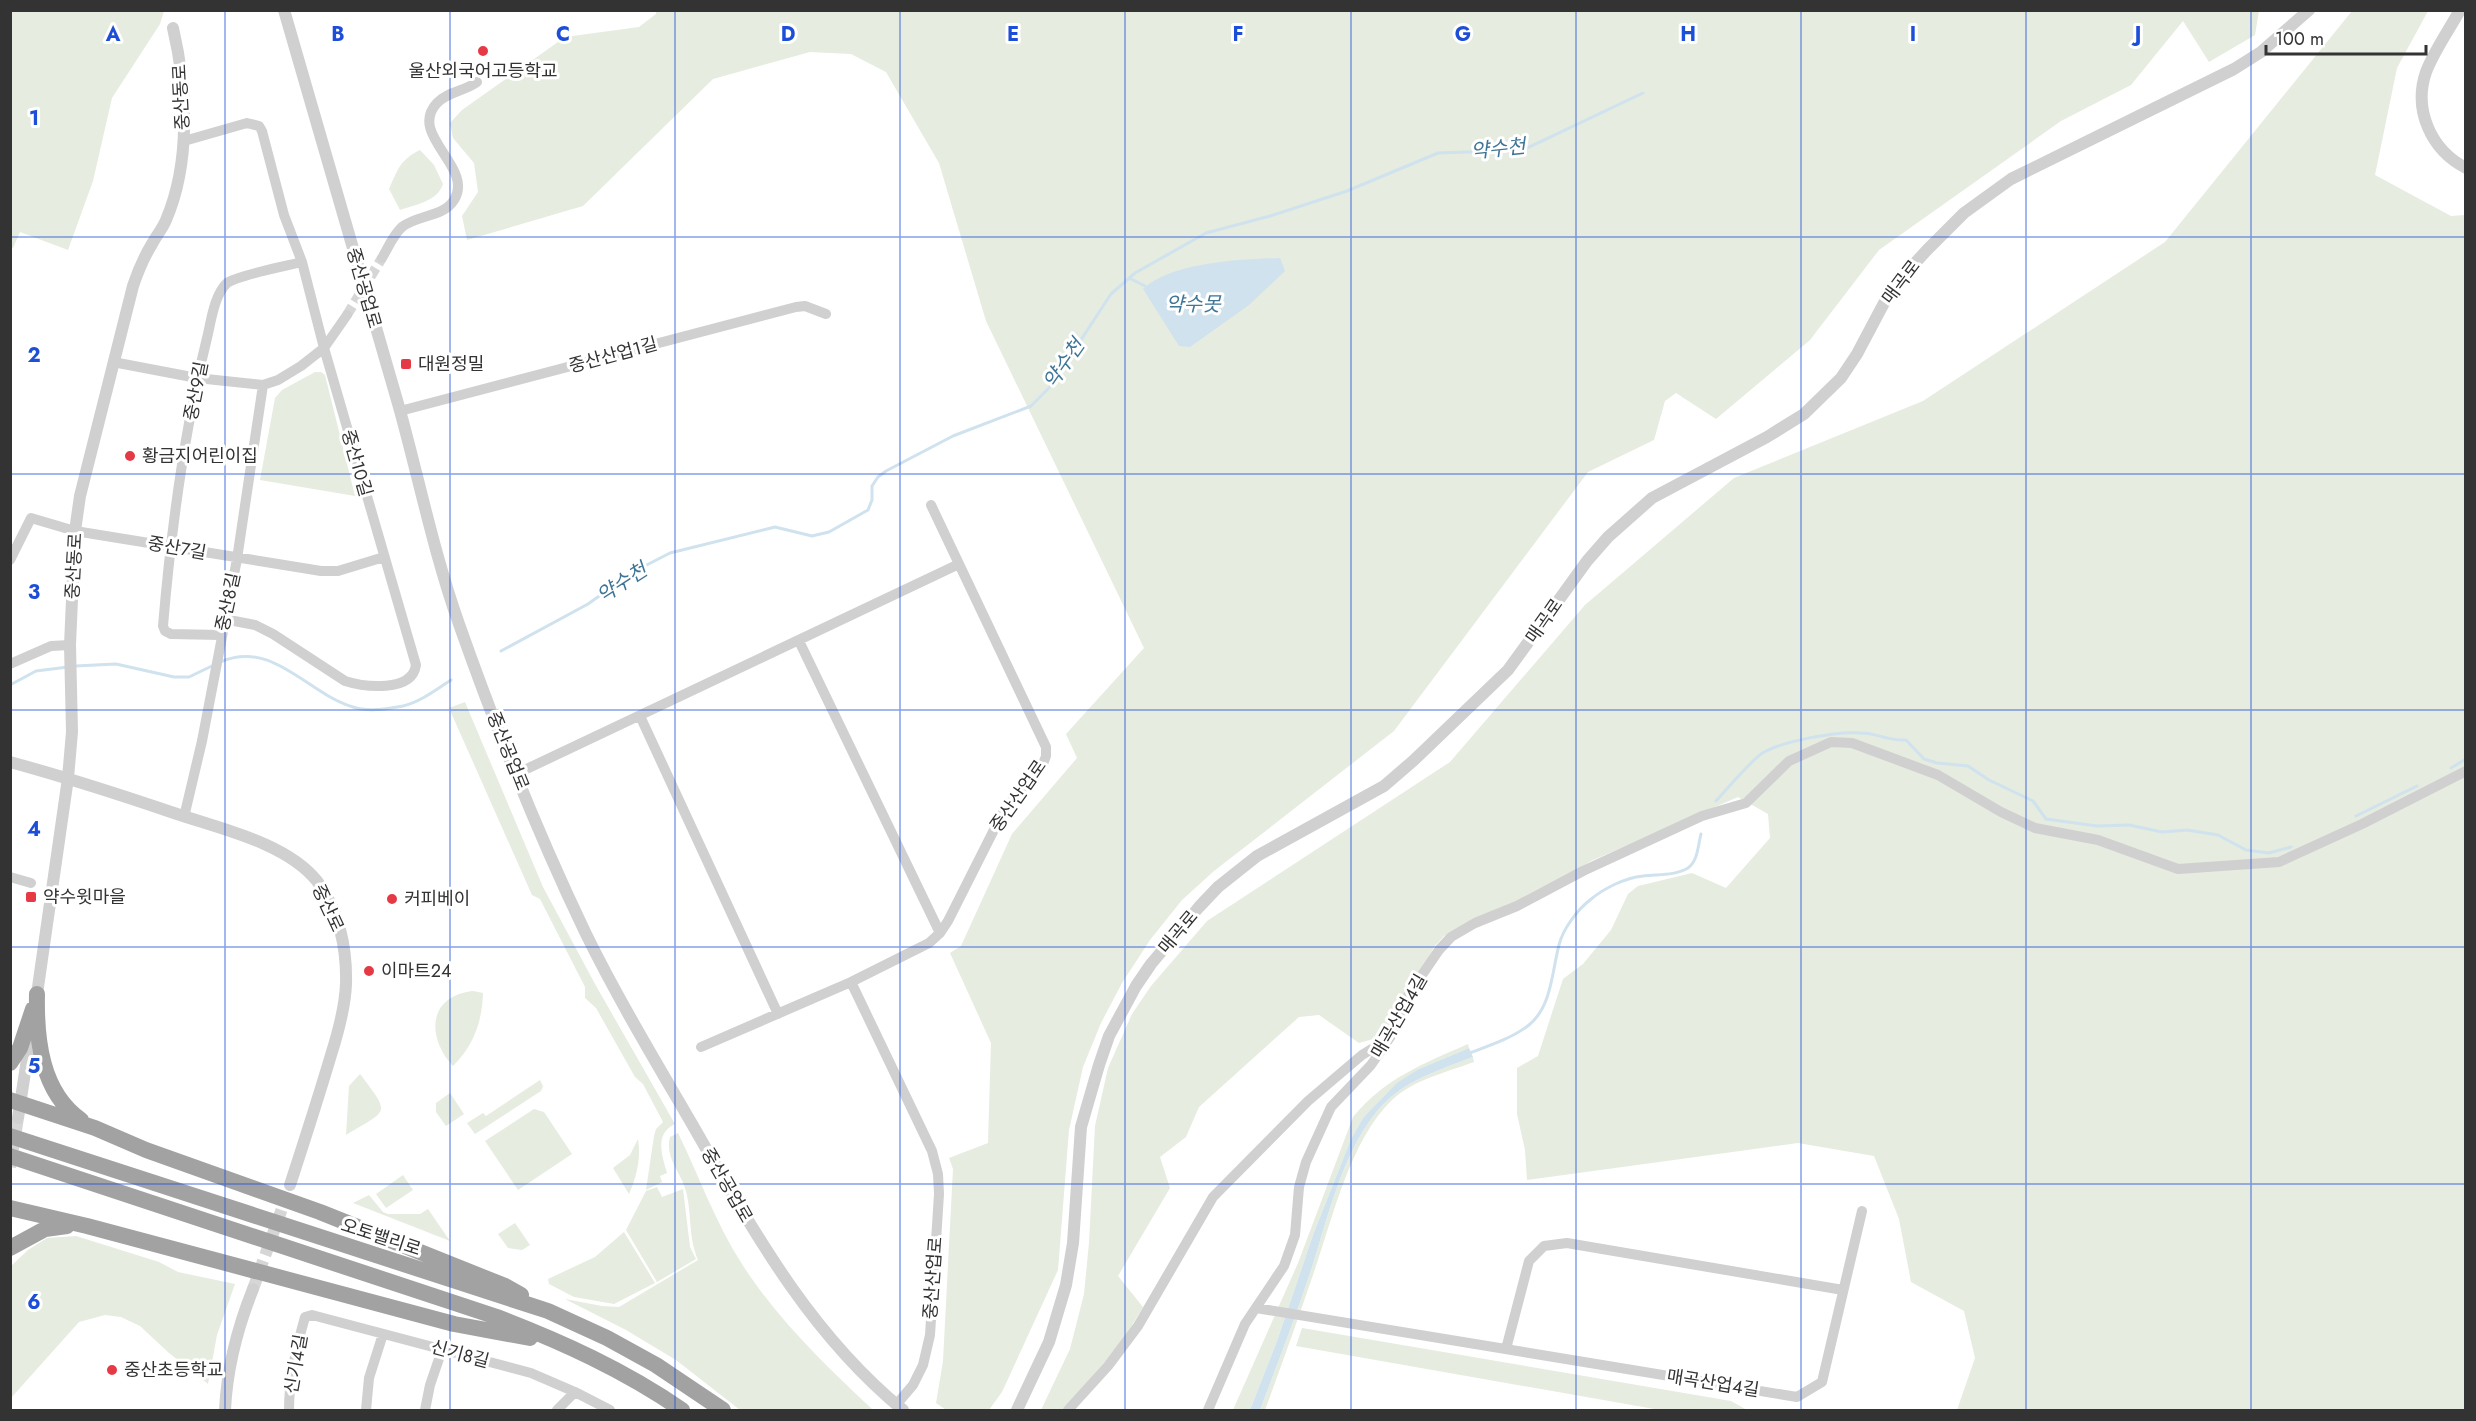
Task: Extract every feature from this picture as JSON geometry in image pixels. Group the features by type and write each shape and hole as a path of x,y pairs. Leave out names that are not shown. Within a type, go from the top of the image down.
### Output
{"highway":[{"path":"10,1064 20,1048 36,998"},
{"path":"36,998 39,1047 47,1073 56,1092 69,1110 95,1128"},
{"path":"16,1107 95,1128 146,1150 320,1212 505,1286 548,1311"},
{"name":"오토밸리로","path":"10,1136 548,1311 607,1338 656,1365 723,1410"},
{"path":"10,1156 497,1317 564,1343 654,1391 682,1410"},
{"path":"10,1208 87,1226 454,1323 564,1343"},
{"path":"10,1248 45,1229 72,1225 87,1226"}],"street":[{"name":"중산공업로","path":"284,10 400,411 440,564 458,623 516,774 587,935 778,1271 805,1309 851,1362 900,1408"},
{"name":"매곡로","path":"1017,1410 1049,1342 1066,1285 1073,1243 1082,1127 1098,1065 1122,1010 1151,964 1218,887 1257,855 1384,786 1413,761 1508,670 1587,561 1608,537 1652,498 1767,437 1804,414 1841,378 1857,354 1884,303 1905,274 1964,213 2011,179 2234,69 2261,52 2309,10"},
{"path":"2460,10 2427,71 2423,84 2422,104 2425,122 2438,147 2466,168"},
{"name":"중산동로","path":"16,1107 36,998 68,778 72,732 70,645 75,531 80,496 137,274 166,220 176,189 184,141 179,61 173,28"},
{"path":"382,258 396,234 404,226 445,209 455,199 458,187 456,175 432,136 431,115 439,101 477,82"},
{"name":"중산10길","path":"184,141 248,123 259,126 284,215 302,262 324,348 416,665 415,671 410,677 392,685 359,686 345,681 273,634 255,625 224,619"},
{"name":"중산9길","path":"220,634 171,634 165,631 163,626 170,547 197,378 213,313 220,294 228,283 302,262"},
{"name":"중산산업1길","path":"400,411 796,307 805,306 826,314"},
{"path":"113,362 197,378 263,385 278,380 324,348 347,315"},
{"name":"중산8길","path":"184,817 237,559 263,385"},
{"name":"중산산업로","path":"701,1047 851,982 929,943 940,933 1004,812 1043,764 1046,747 931,505"},
{"name":"중산7길","path":"10,560 31,518 75,531 321,571 338,571 384,556"},
{"path":"516,774 959,564"},
{"path":"799,641 940,933"},
{"path":"10,664 51,646 70,645"},
{"path":"640,716 778,1014"},
{"name":"매곡산업4길","path":"1208,1410 1245,1324 1262,1309 1284,1266 1295,1235 1299,1187 1306,1162 1331,1107 1371,1065 1391,1036 1409,994 1439,950 1451,937 1475,923 1517,906 1583,871 1702,816 1746,802 1788,761 1831,742 1852,743 1938,775 2001,812 2035,828 2098,840 2178,869 2279,862 2362,824 2466,771"},
{"name":"중산로","path":"10,762 68,778 243,836 274,849 298,863 316,881 337,918 346,963 346,986 343,1009 326,1071 290,1185"},
{"path":"10,877 31,883"},
{"name":"중산산업로","path":"851,982 932,1150 938,1174 939,1194 930,1335 923,1365 900,1408"},
{"path":"1068,1410 1108,1366 1138,1326 1213,1197 1308,1101 1362,1055 1391,1036"},
{"name":"매곡산업4길","path":"1262,1309 1797,1397 1822,1382 1862,1211"},
{"path":"1506,1349 1529,1261 1544,1246 1568,1243 1844,1290"},
{"path":"225,1410 226,1388 234,1343 253,1289"},
{"name":"신기8길","path":"305,1317 312,1315 531,1373 609,1410"},
{"name":"신기4길","path":"289,1410 289,1389 295,1353 305,1317"},
{"path":"366,1410 369,1378 382,1334"},
{"path":"425,1410 430,1385 442,1350"},
{"path":"557,1410 575,1392"}],"shaded area":[{"path":"11,10 164,11 160,24 112,98 93,181 68,250 20,232 13,248 11,247"},
{"path":"656,11 2259,11 2255,35 2209,62 2183,21 2131,85 2061,121 1879,250 1810,340 1716,419 1676,393 1665,401 1654,440 1588,472 1394,731 1214,871 1182,900 1150,940 1122,983 1101,1023 1083,1067 1069,1130 1058,1270 1002,1392 989,1410 946,1410 936,1403 943,1361 953,1169 949,1158 988,1143 991,1043 950,953 961,946 1012,834 1077,758 1066,734 1144,648 986,321 939,163 886,72 851,54 810,52 713,79 583,206 467,240 462,216 478,192 474,163 453,138 450,123 462,110 565,37 639,27 656,14"},
{"path":"2352,11 2428,11 2397,68 2375,175 2451,216 2465,215 2465,1410 1957,1410 1975,1358 1964,1311 1911,1282 1899,1219 1874,1156 1798,1143 1527,1180 1525,1150 1517,1114 1517,1068 1538,1056 1563,979 1583,964 1611,930 1628,894 1638,886 1692,873 1726,888 1770,838 1768,814 1738,797 1591,861 1547,888 1444,936 1434,947 1387,1033 1380,1037 1359,1043 1319,1015 1299,1017 1199,1107 1186,1137 1160,1157 1170,1188 1118,1276 1143,1307 1122,1342 1064,1410 1041,1410 1070,1349 1084,1294 1095,1126 1108,1068 1132,1014 1151,986 1207,921 1450,762 1585,605 1734,478 1923,401 2165,242"},
{"path":"420,150 434,165 443,184 431,199 400,210 389,189 404,161"},
{"path":"315,372 325,375 355,496 260,480 275,398 282,390"},
{"path":"465,702 543,887 675,1124 668,1128 662,1139 661,1146 667,1173 660,1176 662,1182 646,1190 654,1136 656,1129 663,1122 643,1084 635,1077 596,1008 585,998 585,987 540,899 532,895 449,708"},
{"path":"473,991 483,993 479,1023 466,1050 453,1066 438,1043 436,1020 440,1009 447,1001 458,994"},
{"path":"1468,1044 1469,1048 1419,1069 1363,1118 1351,1139 1313,1235 1277,1341 1250,1410 1233,1410 1298,1263 1353,1117 1378,1092 1406,1073"},
{"path":"1473,1057 1474,1062 1431,1077 1400,1093 1378,1116 1365,1135 1336,1203 1265,1410 1260,1410 1313,1264 1342,1174 1363,1132 1376,1113 1400,1090 1430,1074"},
{"path":"360,1074 377,1097 381,1110 371,1120 346,1135 349,1086"},
{"path":"540,1080 543,1086 541,1091 475,1134 467,1123 483,1113 486,1116"},
{"path":"450,1093 464,1114 446,1126 436,1112 436,1103"},
{"path":"534,1109 544,1112 572,1154 518,1190 485,1141"},
{"path":"678,1133 724,1233 770,1304 803,1341 873,1410 740,1410 676,1360 626,1330 565,1299 619,1307 698,1260 692,1241 687,1194 669,1150 670,1137"},
{"path":"638,1139 638,1167 629,1194 613,1168 630,1155"},
{"path":"403,1175 413,1190 386,1208 376,1194"},
{"path":"657,1187 662,1197 683,1189 690,1247 696,1259 657,1282 626,1230 646,1191"},
{"path":"369,1195 383,1212 388,1214 420,1214 428,1209 450,1241 353,1203"},
{"path":"515,1223 530,1245 522,1250 508,1248 498,1234"},
{"path":"624,1232 655,1283 614,1304 574,1297 549,1284 548,1279 595,1257"},
{"path":"76,1236 159,1262 178,1272 235,1284 217,1335 208,1384 140,1326 121,1317 105,1315 79,1322 11,1398 11,1266 28,1250 47,1238"},
{"path":"1302,1328 1731,1401 1747,1410 1660,1410 1296,1346"}],"water":[{"name":"약수못","path":"1280,258 1285,271 1249,305 1190,347 1179,346 1143,289 1155,280 1189,268 1227,261"},
{"path":"1469,1048 1473,1057 1420,1078 1391,1097 1363,1132 1351,1152 1342,1175 1313,1264 1260,1410 1250,1410 1277,1341 1313,1235 1351,1139 1363,1118 1397,1083 1419,1069"}],"waterway":[{"name":"약수천","path":"501,651 588,604 633,572 670,553 775,527 812,536 829,532 868,510 872,500 872,486 886,471 953,436 1031,406 1050,387 1111,294 1135,273 1206,233 1270,216 1347,191 1438,153 1523,150 1643,93"},
{"path":"1129,278 1145,286"},
{"path":"220,662 239,657 257,657 273,662 336,700 365,709 384,709 416,702 451,680"},
{"path":"75,666 116,664 174,677 189,677 214,665"},
{"path":"10,685 36,671 68,667"},
{"path":"1716,801 1750,763 1770,749 1824,735 1867,733 1906,740 1924,759 1937,763 1968,766 1989,780 2033,801 2046,819 2097,826 2129,825 2162,832 2187,830 2218,835 2246,850 2269,853 2291,847"},
{"path":"2451,768 2466,759"},
{"path":"2356,816 2417,786"},
{"path":"1467,1054 1515,1034 1537,1017 1547,998 1561,939 1571,920 1585,904 1602,891 1622,881 1643,876 1672,874 1688,868 1696,857 1701,834"}],"tunnel":[{"path":"347,315 382,258"},
{"path":"10,1167 18,1118"},
{"path":"253,1289 288,1192"}],"place":[{"name":"울산외국어고등학교","path":"483,51"},
{"name":"대원정밀","path":"406,364"},
{"name":"황금지어린이집","path":"130,456"},
{"name":"약수윗마을","path":"31,897"},
{"name":"커피베이","path":"392,899"},
{"name":"이마트24","path":"369,971"},
{"name":"중산초등학교","path":"112,1370"}]}
